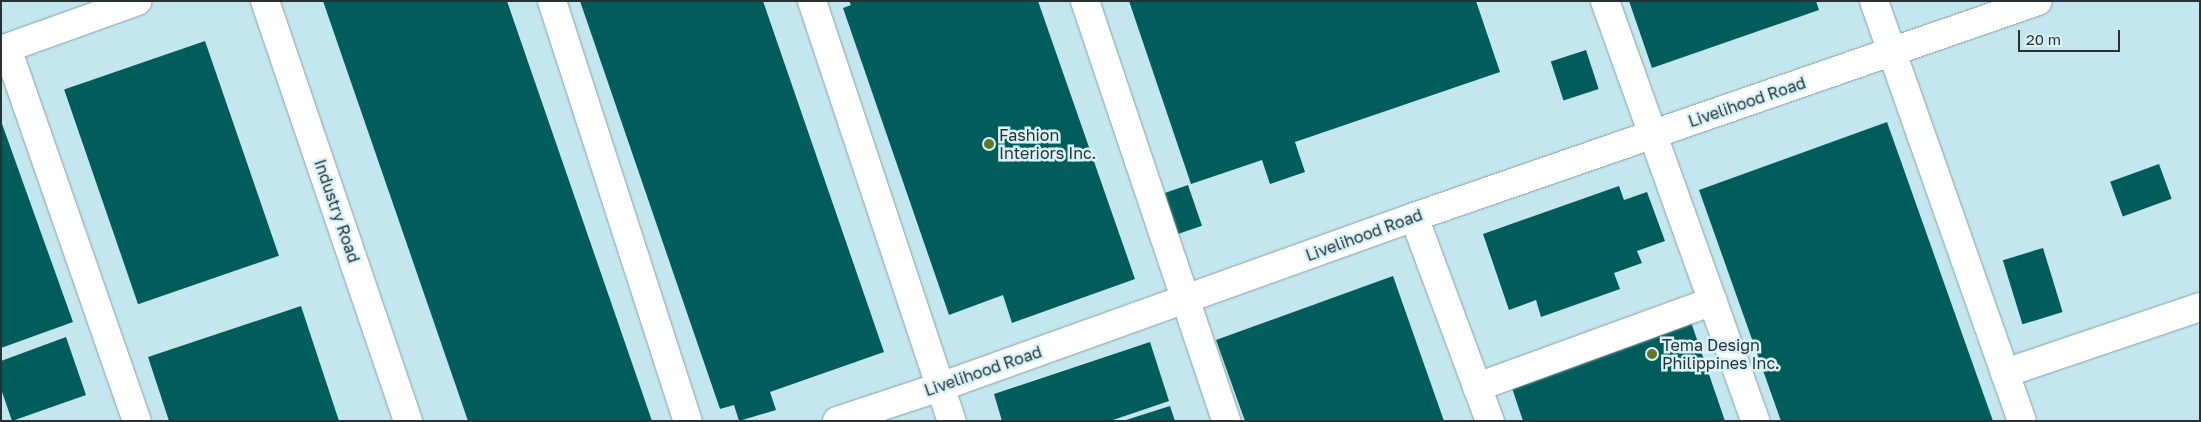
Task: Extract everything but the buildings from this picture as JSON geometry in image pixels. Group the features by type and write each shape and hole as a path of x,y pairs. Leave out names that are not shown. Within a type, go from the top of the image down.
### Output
{"lane":[{"path":"137,421 4,49 138,1"},
{"name":"Industry Road","path":"265,1 408,421"},
{"path":"552,1 688,421"},
{"path":"812,1 952,421"},
{"path":"1084,1 1226,421"},
{"path":"1605,1 1755,421"},
{"path":"1874,1 2022,421"},
{"name":"Livelihood Road","path":"837,421 940,387 1414,217 2038,1"},
{"path":"1414,217 1490,421"},
{"path":"1477,387 1713,301"},
{"path":"2005,373 2200,307"}],"shaded area":[{"path":"7,1 2200,1 2200,421 1,421 1,3"}],"place":[{"name":"Fashion Interiors Inc.","path":"989,144"},
{"name":"Tema Design Philippines Inc.","path":"1652,354"}]}
